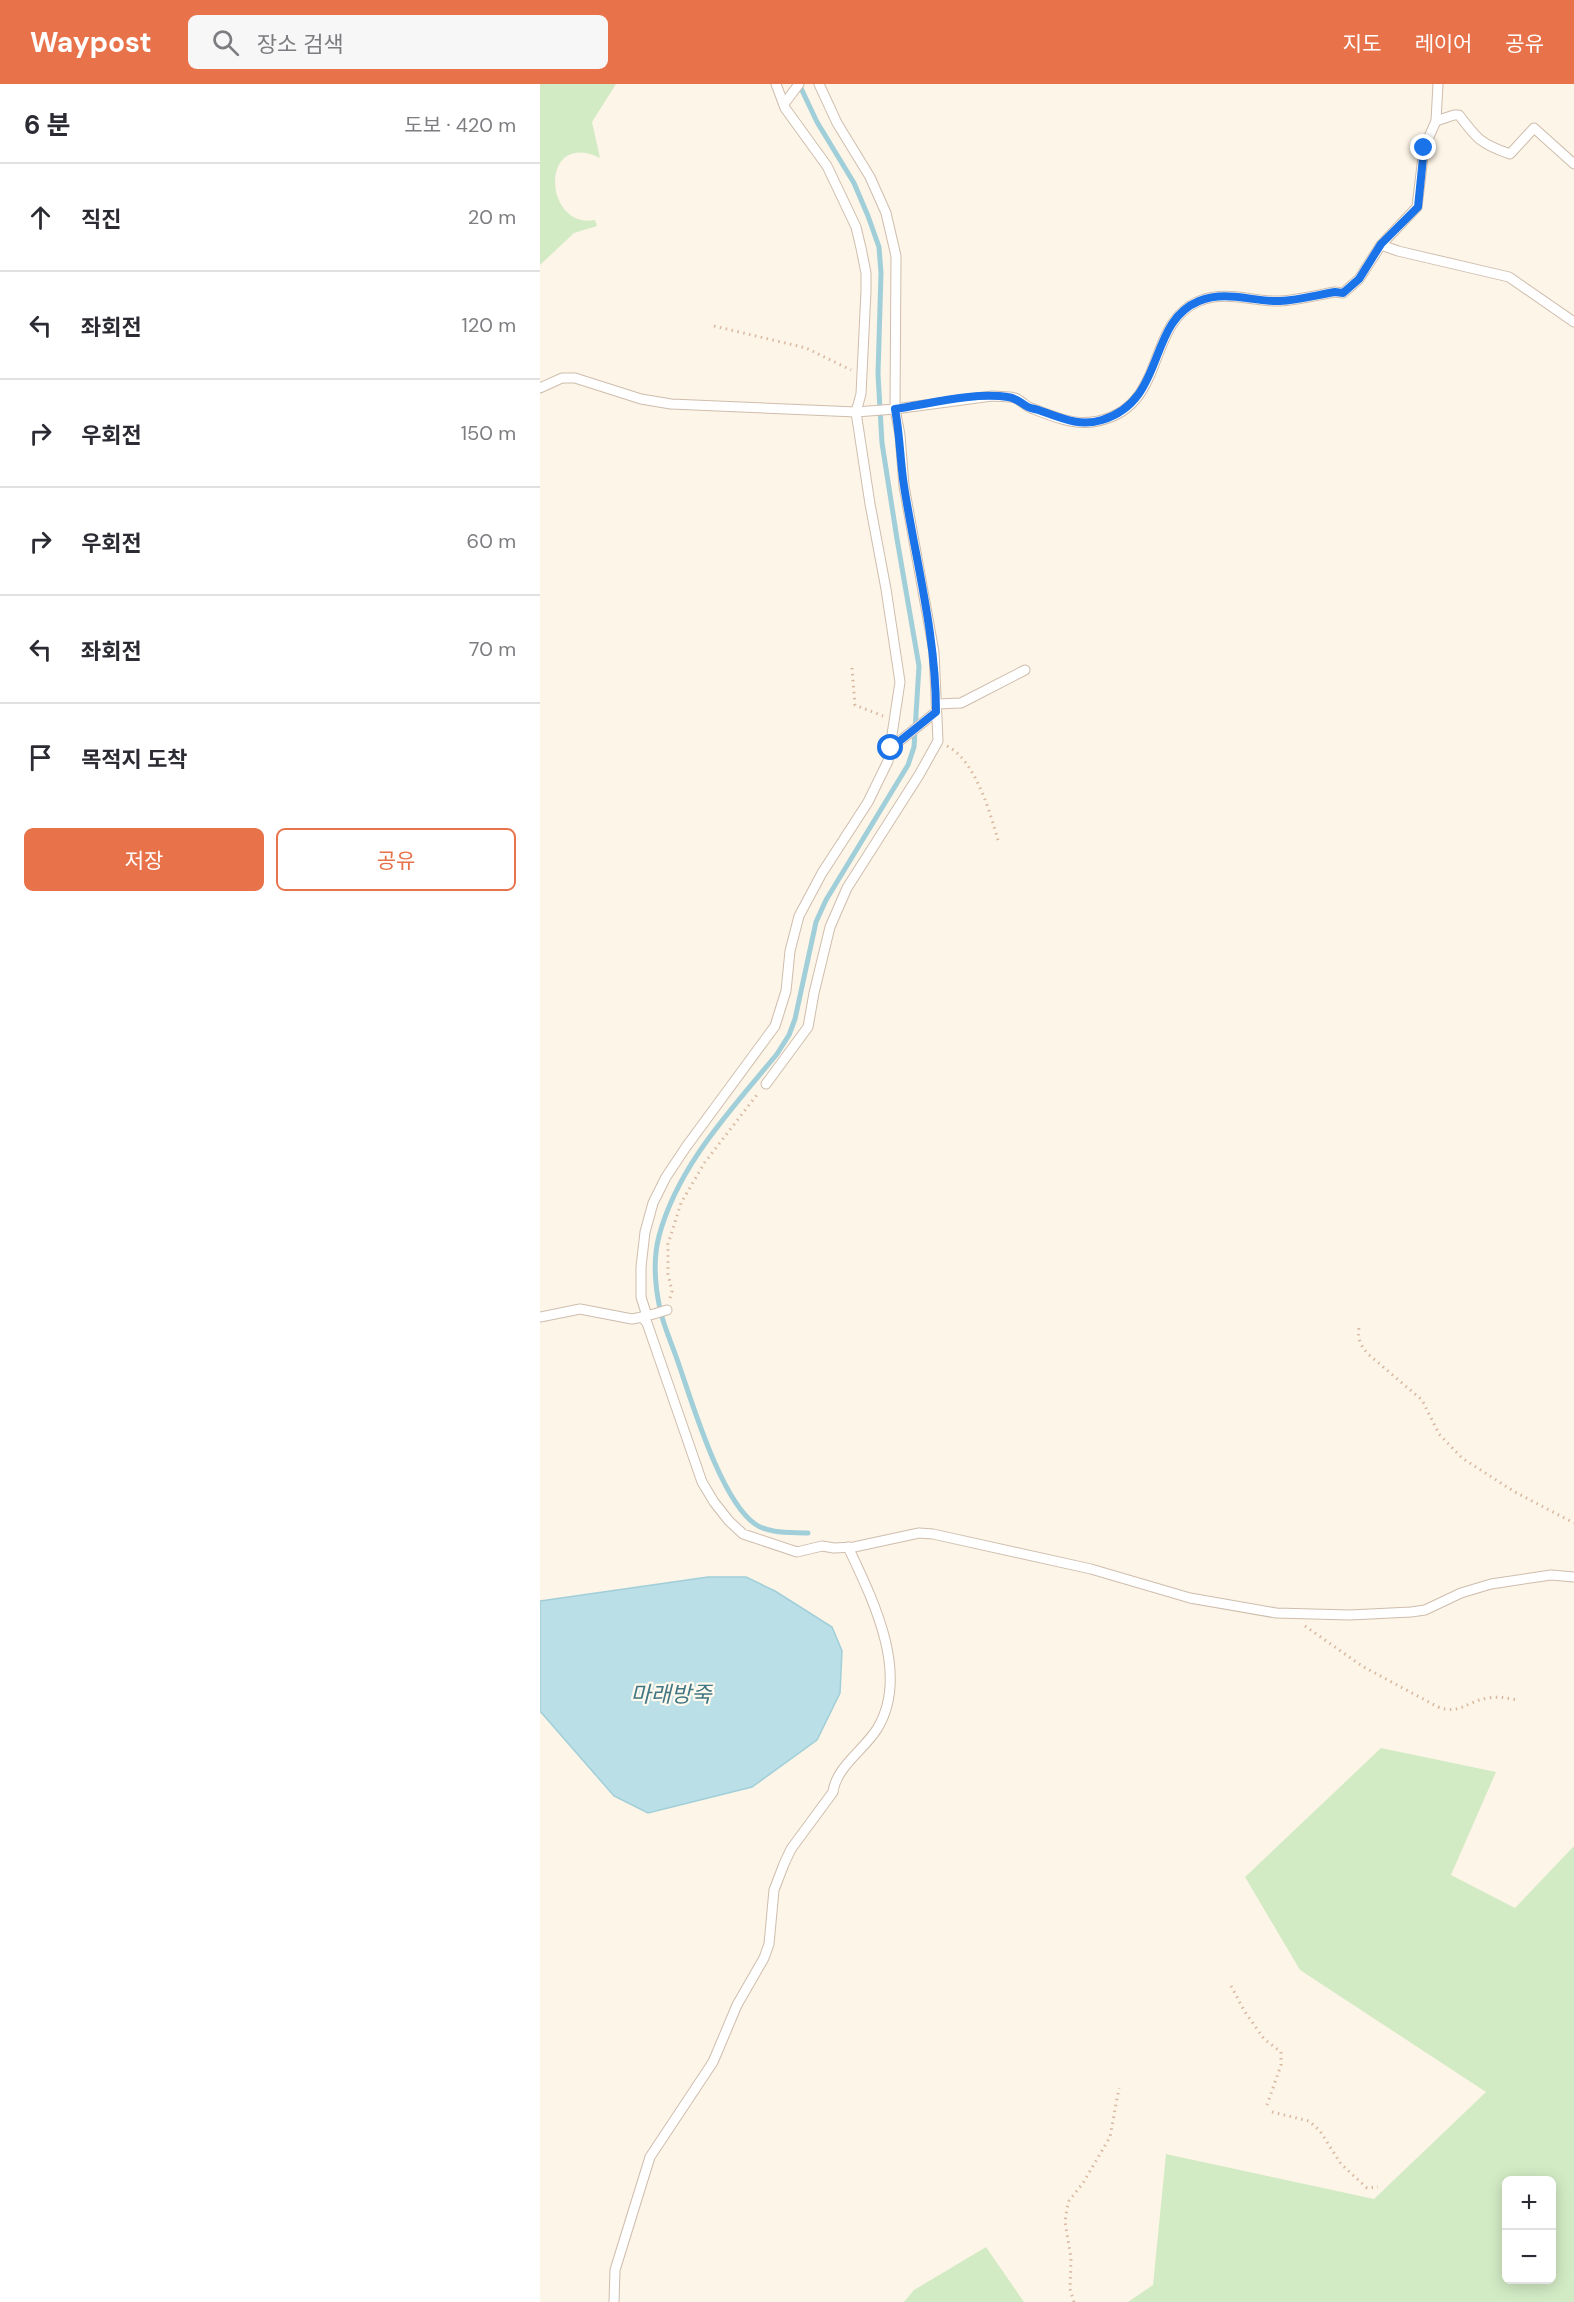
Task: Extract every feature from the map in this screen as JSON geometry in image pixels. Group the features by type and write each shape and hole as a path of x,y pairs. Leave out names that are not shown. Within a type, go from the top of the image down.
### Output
{"lane":[{"path":"776,84 784,104 827,166 856,226 866,273 861,394 856,412 900,682 891,748 881,778 822,873 799,916 790,951 786,990 775,1026 686,1146 660,1188 645,1232 641,1267 641,1297 645,1316 702,1482 714,1502 743,1534 798,1552 822,1546 848,1547 919,1533 933,1534 980,1545 1016,1550 1091,1569 1190,1599 1276,1613 1350,1615 1410,1612 1425,1610 1455,1595 1491,1584 1551,1575 1574,1577"},
{"path":"784,104 799,84"},
{"path":"766,1084 808,1027 830,927 847,888 919,776 938,741 934,652 904,486 900,435 895,409 897,280 892,236 886,213 870,177 837,123 819,84"},
{"path":"540,388 562,378 575,378 625,394 671,404 856,412 967,399 1008,397 1018,399 1029,408 1076,423 1101,420 1126,408 1140,394 1152,373 1170,326 1178,314 1199,301 1228,295 1280,301 1335,292 1343,293 1359,279 1381,244 1418,207 1424,148 1436,121 1438,84"},
{"path":"1436,121 1459,115 1477,138 1510,154 1534,128 1574,164"},
{"path":"1381,244 1398,251 1509,277 1574,322"},
{"path":"891,748 936,708 961,703 1026,670"},
{"path":"540,1317 580,1309 632,1319 667,1310"},
{"path":"614,2302 615,2270 650,2157 713,2062 737,2005 764,1958 769,1944 774,1890 791,1849 833,1792 835,1780 877,1729 891,1691 889,1666 877,1607 848,1547"}],"path":[{"path":"714,326 806,348 848,371 861,368"},
{"path":"852,668 855,705 896,720"},
{"path":"938,741 952,748 977,782 990,810 998,840"},
{"path":"667,1310 672,1291 668,1274 668,1244 681,1203 705,1162 766,1084"},
{"path":"1359,1328 1361,1346 1422,1400 1431,1422 1448,1446 1462,1458 1506,1486 1574,1523"},
{"path":"1304,1625 1362,1666 1449,1712 1486,1698 1499,1697 1517,1700"},
{"path":"1231,1986 1245,2012 1264,2038 1281,2052 1281,2065 1267,2105"},
{"path":"1074,2302 1070,2289 1071,2258 1065,2222 1067,2208 1069,2201 1083,2183 1110,2137 1119,2088"},
{"path":"1272,2112 1309,2121 1320,2131 1341,2164 1351,2175 1366,2188 1378,2187"}],"green space":[{"path":"540,84 616,84 592,122 600,158 580,152 566,156 558,167 555,181 557,196 565,210 578,219 595,220 597,226 574,233 540,265"},
{"path":"1381,1748 1496,1772 1451,1875 1515,1908 1574,1846 1574,2302 1128,2302 1153,2285 1166,2154 1374,2199 1486,2092 1300,1970 1245,1877"},
{"path":"986,2247 1024,2302 904,2302 914,2290"}],"water":[{"name":"마래방죽","path":"708,1577 746,1577 775,1591 832,1627 842,1651 840,1693 817,1740 752,1787 648,1813 614,1796 540,1711 540,1601"}],"waterway":[{"path":"799,84 817,122 854,183 879,247 881,273 878,374 882,443 919,666 914,747 908,765 826,900 816,922 795,1019 789,1035 777,1054 724,1117 679,1185 659,1236 655,1272 658,1300 664,1323 700,1427 731,1495 743,1512 761,1527 781,1532 808,1533"}],"route":[{"path":"891,748 936,712 934,652 904,486 900,435 895,409 992,396 1018,399 1029,408 1076,423 1089,423 1114,416 1140,394 1152,373 1163,340 1178,314 1199,301 1228,295 1280,301 1335,292 1343,293 1359,279 1377,254 1381,244 1418,207 1424,148"}]}
